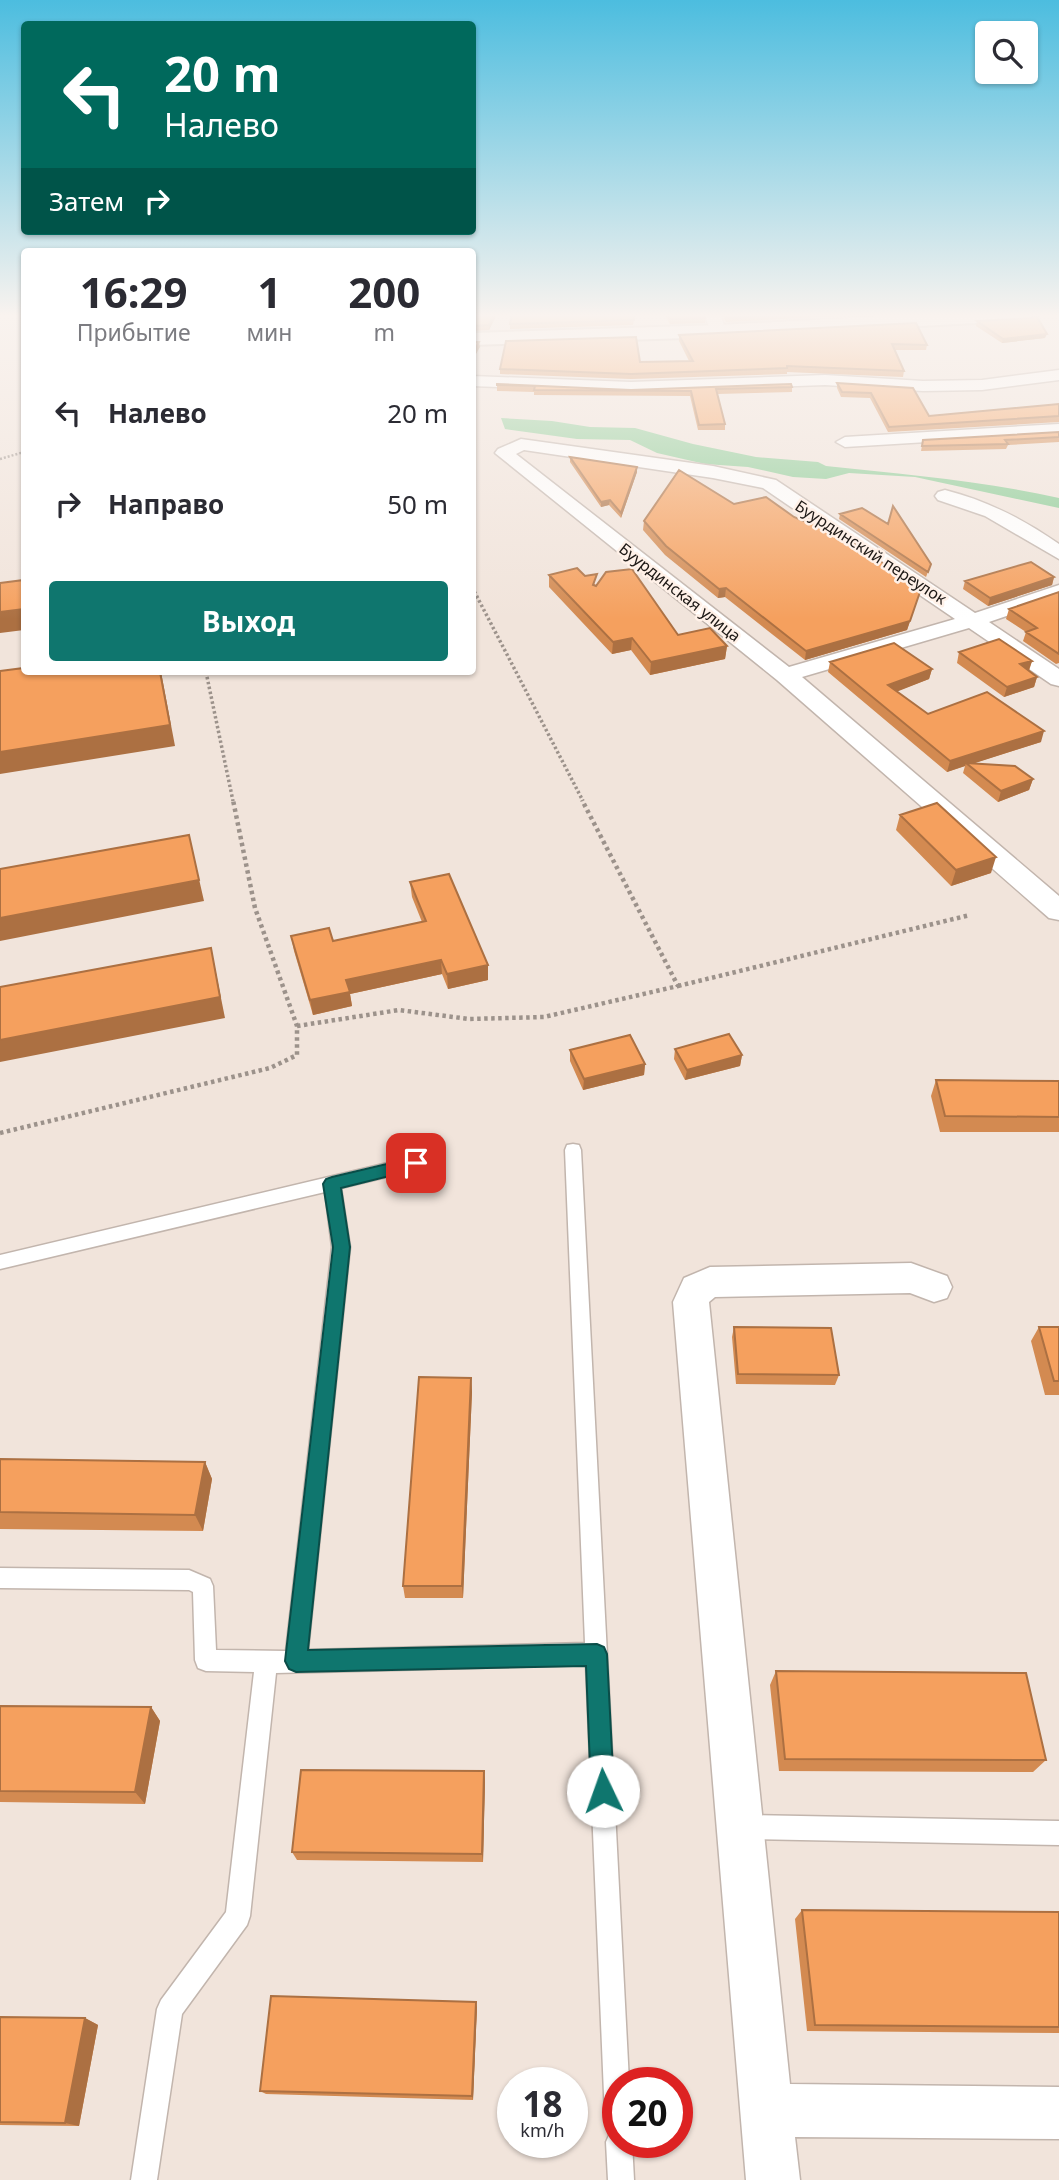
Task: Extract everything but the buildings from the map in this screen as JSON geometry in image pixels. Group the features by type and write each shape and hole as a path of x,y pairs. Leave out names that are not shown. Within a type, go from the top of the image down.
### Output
{"street":[{"path":"845,442 1059,429"},
{"name":"Буурдинская улица","path":"769,484 713,472 521,444 504,453 785,675 1057,907"},
{"name":"Буурдинский переулок","path":"769,484 974,620 1059,680"},
{"path":"945,496 982,505 1008,518 1059,553"},
{"name":"Буурдинский переулок","path":"785,675 974,620 1059,591"},
{"path":"773,2180 691,1302 697,1289 710,1282 911,1278 934,1287"},
{"path":"767,2110 1059,2113"}],"lane":[{"path":"573,1150 616,2067"},
{"path":"0,1262 416,1163"},
{"path":"296,1661 341,1247 332,1184"},
{"path":"0,1578 189,1580 203,1586 206,1660 296,1661 597,1654"},
{"path":"144,2180 170,2009 238,1916 266,1661"},
{"path":"740,1827 1059,1833"},
{"path":"620,2158 621,2180"}],"path":[{"path":"0,459 21,453"},
{"path":"476,595 678,986"},
{"path":"0,1133 270,1068 297,1055 296,1026 256,908 207,675"},
{"path":"296,1026 399,1010 469,1019 544,1017 970,915"}],"green space":[{"path":"501,418 552,421 590,427 635,428 756,457 818,462 826,466 1001,487 1059,498 1059,508 915,477 849,473 826,479 793,477 748,467 705,464 657,453 630,440 577,439 505,429"}],"route":[{"path":"416,1163 332,1184 341,1247 296,1661 597,1654 603,1791"}]}
